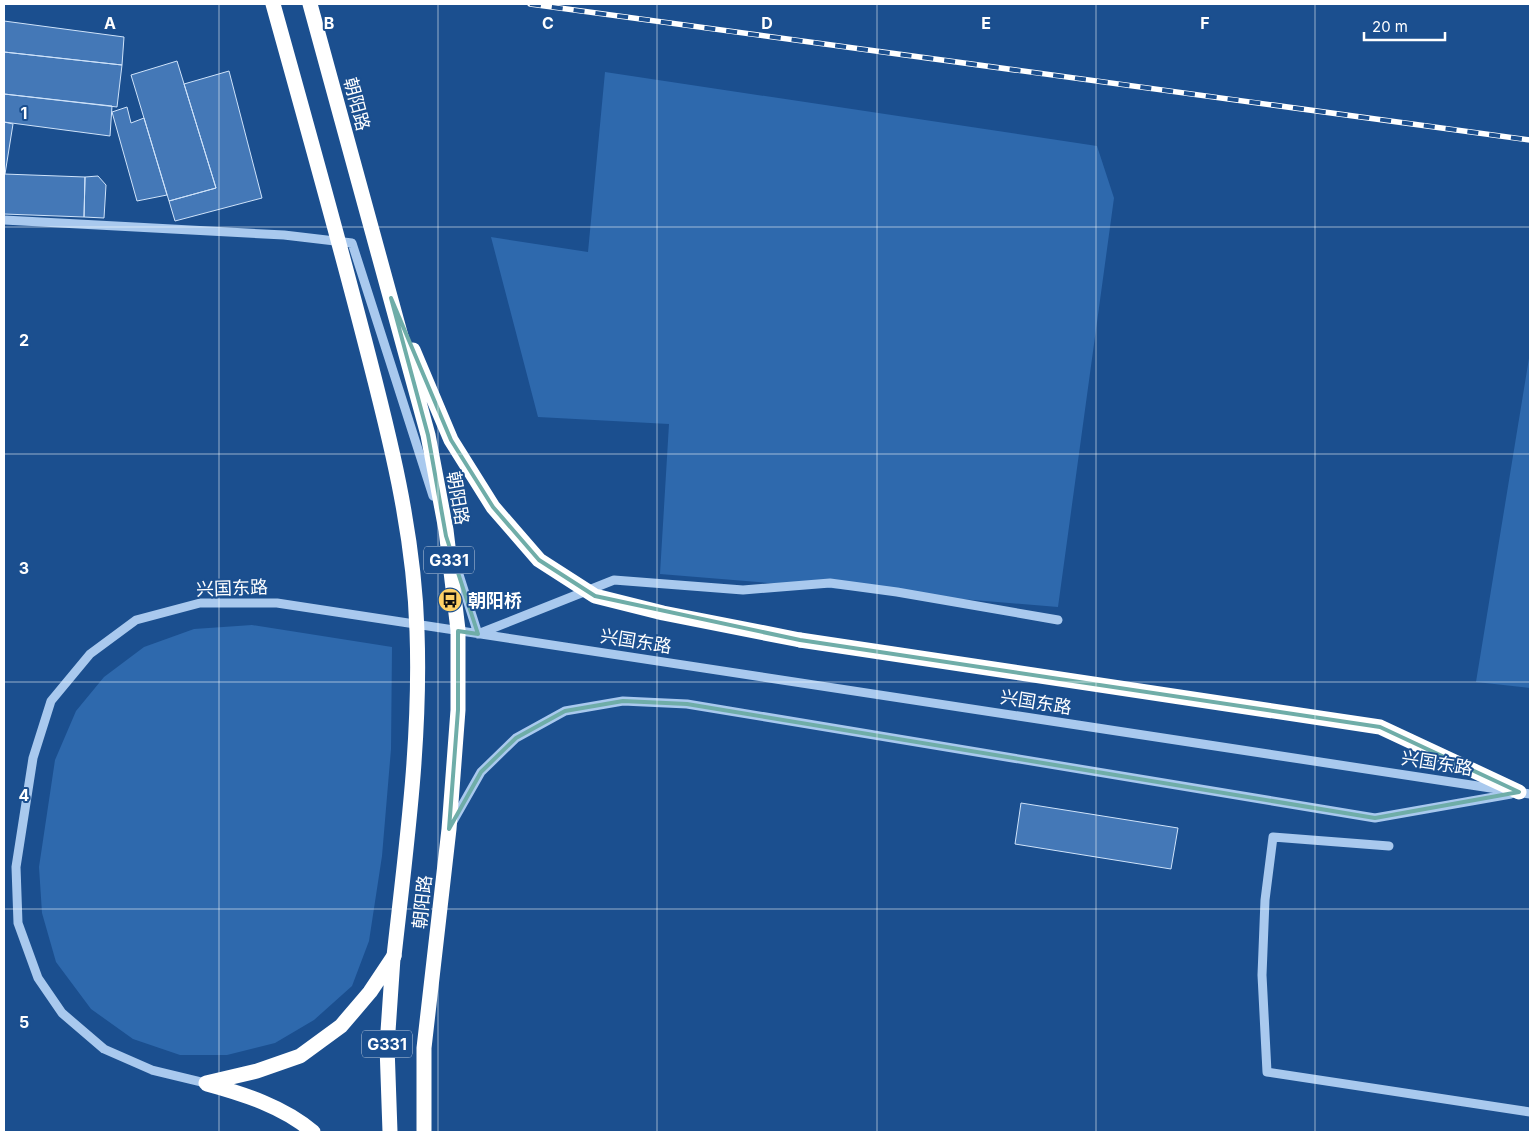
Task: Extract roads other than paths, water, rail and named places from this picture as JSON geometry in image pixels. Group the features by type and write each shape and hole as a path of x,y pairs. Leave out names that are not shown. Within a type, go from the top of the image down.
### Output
{"highway":[{"name":"朝阳路","path":"274,4 389,436 407,533 417,629 417,715 410,813 394,956 387,1046 390,1132"},
{"name":"朝阳路","path":"310,4 428,435 446,530 458,630 458,710 449,829 424,1048 424,1132"},
{"path":"391,298 451,440 493,507 539,560 595,596 663,613 800,640 1380,727 1525,793"},
{"path":"206,1083 257,1071 300,1056 341,1026 370,992 394,956"},
{"path":"206,1083 243,1094 300,1121 313,1132"}],"street":[{"path":"4,220 284,235 352,243 478,634 614,580 743,590 830,583 897,592 1058,620"},
{"name":"兴国东路","path":"206,1083 152,1070 104,1049 62,1013 38,978 18,924 16,867 33,758 51,700 90,654 136,620 200,603 277,603 1525,793"},
{"path":"449,829 481,772 516,738 565,711 624,701 687,704 1375,818 1525,793"},
{"path":"1390,846 1273,837 1265,900 1262,975 1267,1072 1530,1112"}],"railway":[{"path":"530,4 1530,140"}],"place":[{"name":"朝阳桥","path":"450,600"}]}
